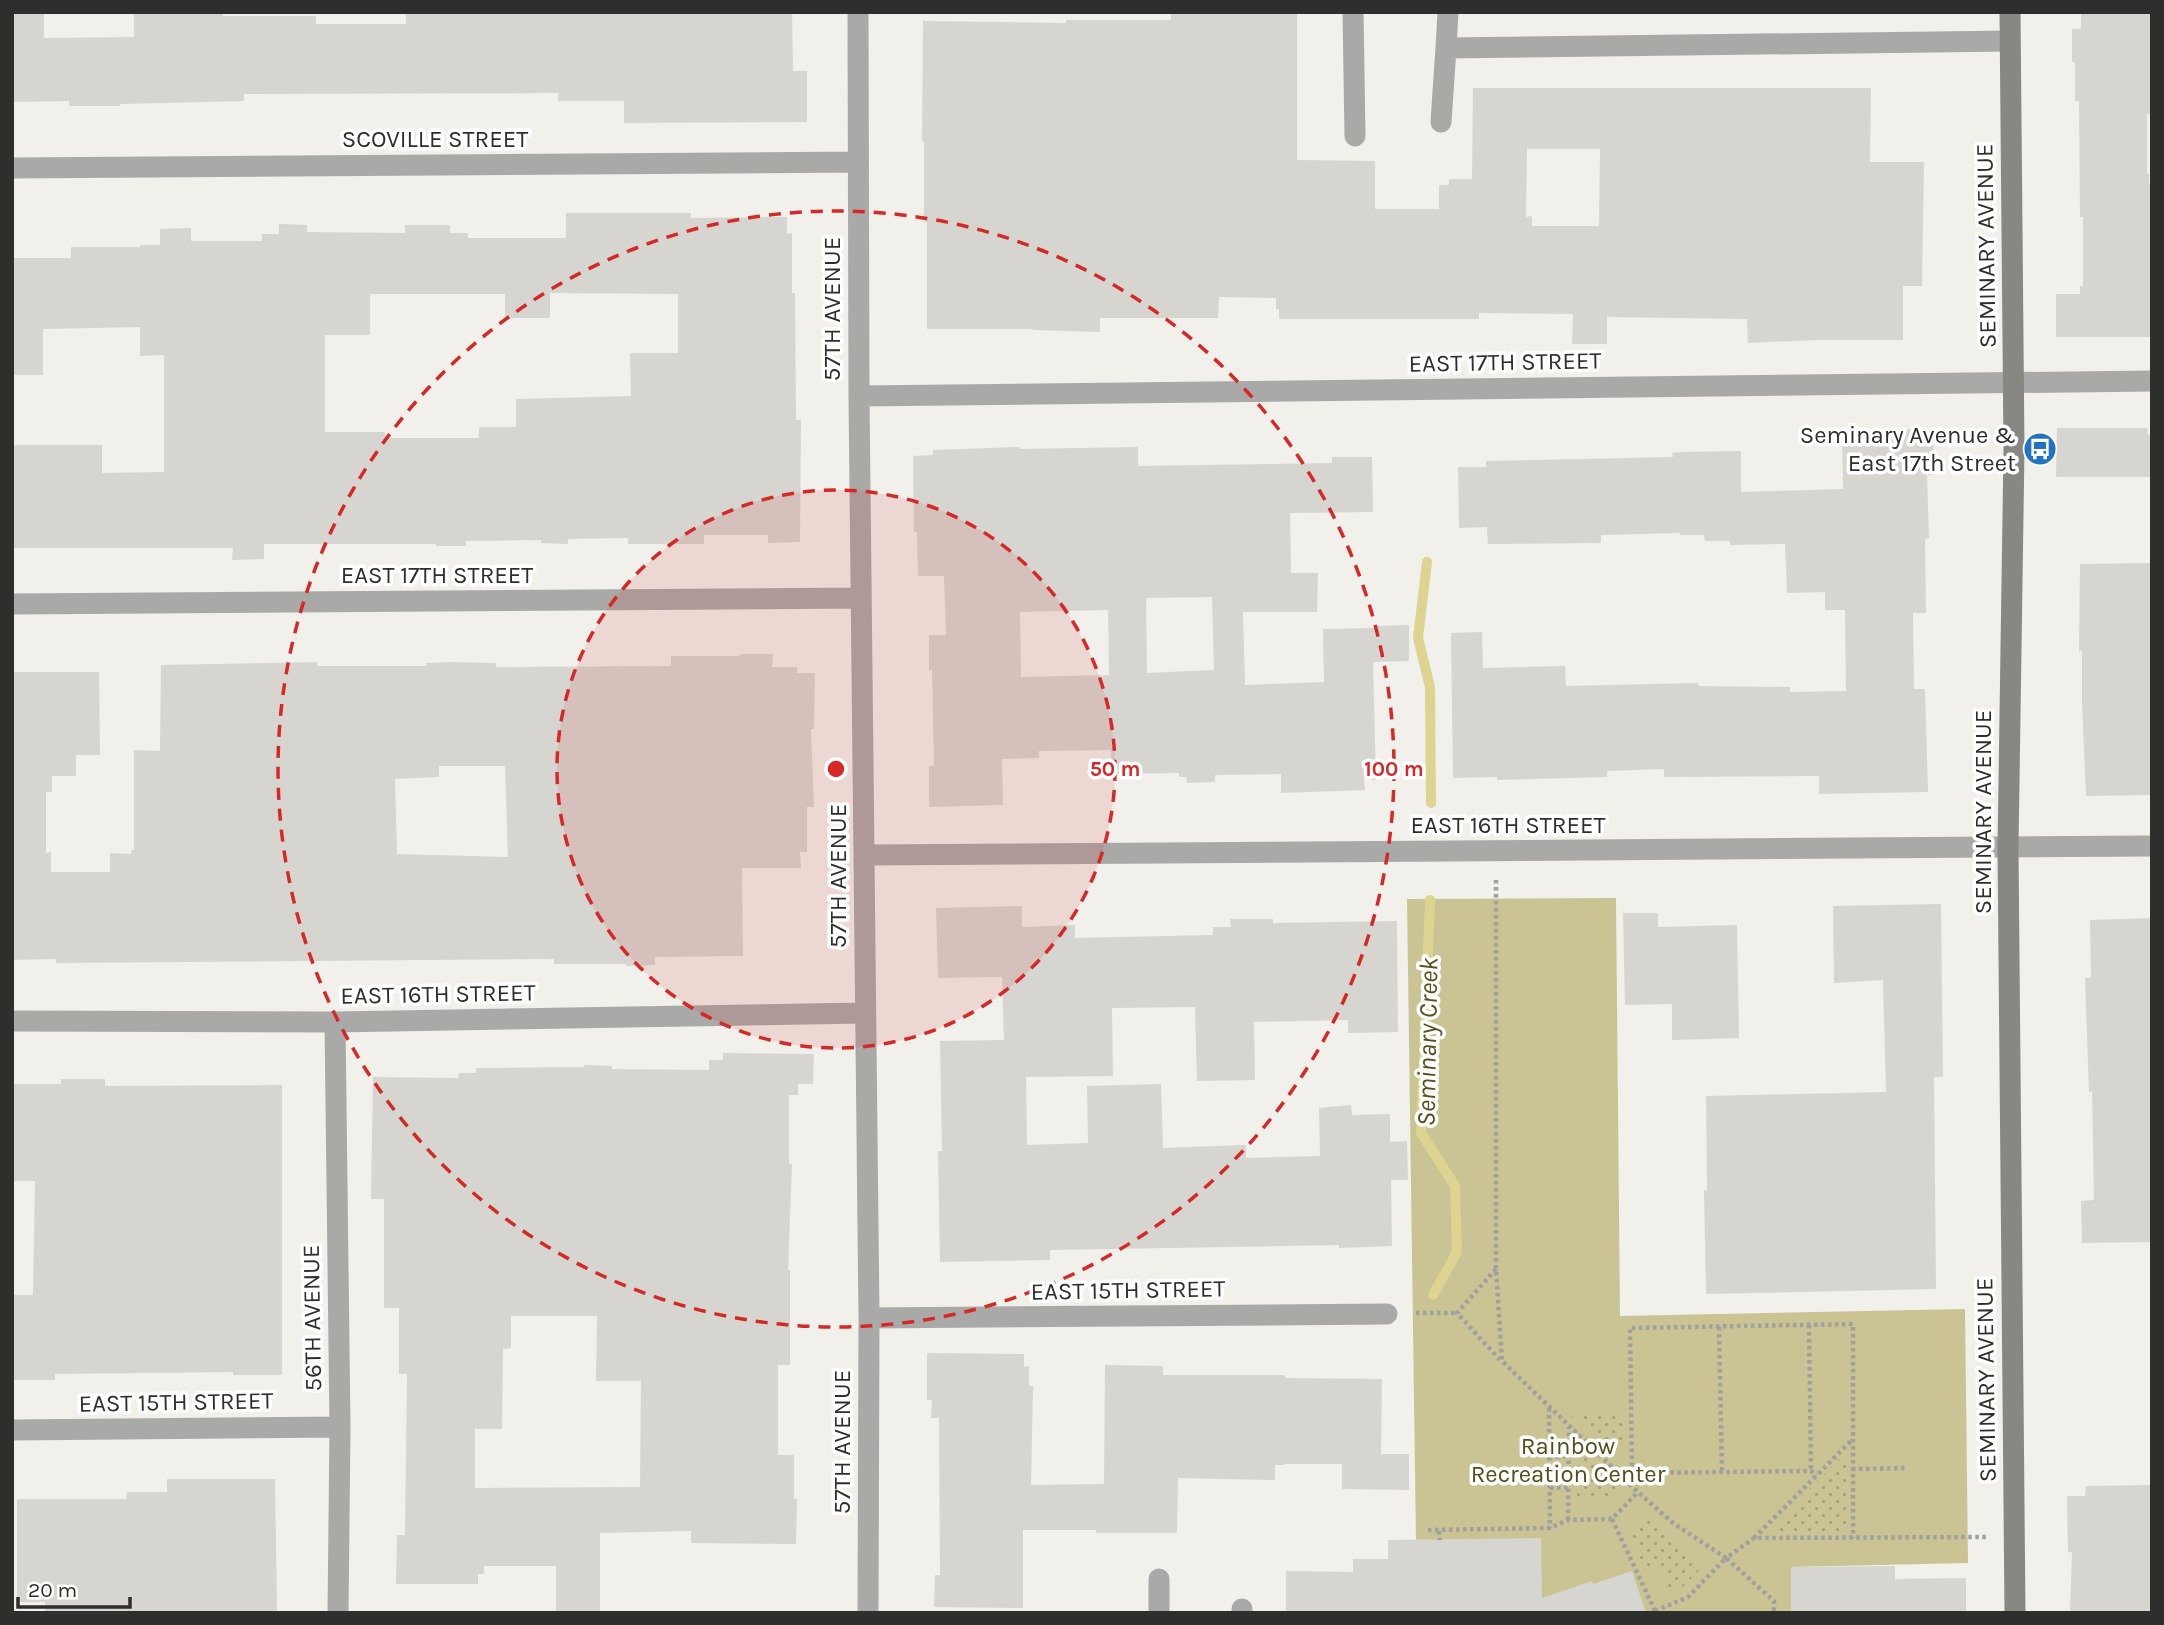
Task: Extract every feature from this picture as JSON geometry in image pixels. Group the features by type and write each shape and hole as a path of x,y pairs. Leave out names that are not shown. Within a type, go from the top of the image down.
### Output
{"street":[{"name":"57TH AVENUE","path":"858,12 859,396 869,1318 868,1613"},
{"path":"1353,12 1355,136"},
{"path":"1441,122 1448,12"},
{"name":"SEMINARY AVENUE","path":"2010,12 2013,383 2008,848 2015,1613"},
{"path":"1446,48 2010,41"},
{"name":"SCOVILLE STREET","path":"12,168 858,162"},
{"name":"EAST 17TH STREET","path":"859,396 2152,381"},
{"name":"EAST 17TH STREET","path":"12,604 861,598"},
{"name":"EAST 16TH STREET","path":"865,855 2152,846"},
{"name":"EAST 16TH STREET","path":"12,1021 335,1022 865,1013"},
{"name":"56TH AVENUE","path":"335,1022 340,1427 338,1613"},
{"name":"EAST 15TH STREET","path":"869,1318 1387,1314"},
{"name":"EAST 15TH STREET","path":"12,1430 340,1427"},
{"path":"1159,1578 1159,1613"}],"path":[{"path":"1496,851 1496,1269 1502,1361"},
{"path":"1387,1314 1457,1313 1496,1269"},
{"path":"1457,1313 1549,1408 1637,1492 1673,1523 1726,1558 1774,1601 1774,1613"},
{"path":"1625,1481 1632,1473 1630,1328 1853,1324 1853,1538"},
{"path":"1809,1325 1811,1471 1816,1476"},
{"path":"1719,1326 1722,1472"},
{"path":"1549,1408 1550,1528"},
{"path":"1568,1520 1569,1426"},
{"path":"1612,1518 1655,1612 1688,1597 1726,1558 1754,1538 1852,1440"},
{"path":"1549,1457 1568,1456"},
{"path":"1852,1469 1908,1468"},
{"path":"1632,1473 1811,1471"},
{"path":"1550,1488 1568,1487"},
{"path":"1428,1530 1550,1528 1568,1520 1612,1518 1637,1492"},
{"path":"1439,1531 1440,1540"},
{"path":"1754,1538 2014,1537"}],"green space":[{"name":"Rainbow Recreation Center","path":"1616,898 1620,1316 1965,1309 1968,1563 1791,1567 1791,1613 1417,1613 1407,899"},
{"path":"1624,1412 1624,1441 1599,1442 1568,1413"},
{"path":"1575,1444 1620,1487 1611,1497 1575,1497"},
{"path":"1840,1458 1846,1461 1846,1531 1771,1530 1772,1527"},
{"path":"1648,1514 1702,1567 1684,1586 1669,1591 1659,1566 1644,1571 1631,1533"}],"building":[{"path":"12,12 44,12 44,38 134,37 134,12 316,16 316,24 406,24 406,12 792,12 793,71 807,71 807,122 624,123 624,101 558,101 558,93 244,94 244,101 120,106 69,106 69,101 12,102"},
{"path":"1171,12 1297,12 1297,160 1375,161 1375,209 1439,209 1439,185 1449,185 1449,179 1472,179 1473,88 1871,88 1870,162 1924,162 1922,286 1903,286 1903,340 1748,343 1747,319 1607,317 1607,344 1572,344 1573,314 1479,313 1479,319 1279,319 1276,298 1219,297 1218,318 1100,318 1100,332 927,329 927,222 924,222 922,141 923,21 1066,23 1066,20 1171,20","holes":["1527,149 1600,149 1599,226 1532,226 1532,216 1526,217"]},
{"path":"2081,12 2152,12 2152,114 2147,114 2147,174 2149,184 2152,184 2152,337 2056,337 2056,294 2080,294 2080,286 2083,286 2079,101 2075,101 2075,62 2072,62 2072,29 2081,29"},
{"path":"566,213 691,213 691,218 787,217 787,234 792,233 792,293 795,293 796,420 801,420 800,542 768,543 768,535 704,535 704,544 628,544 628,538 568,539 568,544 541,543 541,540 466,541 466,546 264,544 264,559 232,560 233,548 12,548 12,445 102,445 102,473 164,472 164,355 140,356 140,327 43,329 43,375 12,375 12,258 71,258 71,247 160,245 160,229 191,228 191,241 262,241 262,234 279,234 279,224 307,225 307,232 405,233 405,225 450,225 450,233 468,233 468,238 566,238","holes":["550,293 678,294 678,353 630,353 631,396 516,399 516,427 479,427 479,438 385,438 385,432 325,432 325,335 370,335 370,294 505,294 505,318 550,318"]},
{"path":"2057,428 2147,428 2148,435 2152,435 2152,477 2056,477"},
{"path":"1933,429 1934,475 1927,475 1929,538 1925,539 1926,613 1913,613 1914,689 1925,689 1928,792 1819,794 1819,776 1664,777 1664,769 1607,771 1607,777 1497,780 1497,777 1453,778 1451,633 1482,632 1483,668 1565,666 1566,686 1698,683 1699,686 1790,687 1790,692 1846,691 1845,610 1825,610 1825,592 1787,593 1785,544 1730,545 1730,541 1705,541 1704,535 1680,533 1601,535 1601,543 1488,544 1487,527 1459,528 1458,467 1486,467 1486,461 1673,457 1672,453 1680,452 1741,451 1741,492 1843,489 1842,430"},
{"path":"1138,447 1138,466 1332,463 1332,457 1372,457 1373,512 1290,513 1291,573 1318,573 1317,612 1243,612 1245,685 1324,682 1323,629 1409,625 1409,661 1373,662 1376,780 1364,779 1365,790 1281,793 1281,774 1215,775 1215,782 1187,783 1186,777 1179,777 1179,773 1111,774 1111,750 1039,751 1039,758 1002,759 1003,805 929,807 929,766 934,766 929,635 946,635 944,576 918,576 917,532 914,532 913,456 933,455 933,450","holes":["1212,597 1214,670 1147,673 1146,598","1108,610 1109,675 1021,677 1020,612"]},
{"path":"2152,563 2152,795 2086,796 2082,651 2079,651 2080,564"},
{"path":"773,654 772,667 797,667 797,673 815,673 814,729 811,729 814,807 807,807 807,852 800,852 801,868 742,868 743,956 655,957 655,965 626,966 554,964 554,959 56,963 56,959 12,960 12,672 99,672 100,755 76,755 76,776 52,776 52,792 46,792 46,853 51,852 51,872 110,872 110,853 131,854 131,850 134,850 134,750 160,751 161,665 317,662 317,666 427,666 426,663 451,662 496,663 496,667 671,666 671,656","holes":["439,766 505,766 508,857 397,854 395,779 439,777"]},
{"path":"1941,904 1943,1077 1934,1077 1936,1289 1706,1294 1706,1096 1886,1092 1883,980 1834,983 1833,906"},
{"path":"1022,906 1022,927 1075,925 1075,938 1213,935 1213,927 1231,927 1230,919 1273,919 1273,923 1397,921 1398,1032 1348,1033 1348,1020 1254,1022 1255,1080 1197,1081 1195,1007 1112,1008 1113,1076 1026,1077 1027,1145 1088,1143 1087,1086 1161,1084 1163,1148 1246,1145 1246,1158 1320,1156 1319,1108 1351,1105 1352,1115 1390,1114 1390,1142 1407,1141 1408,1180 1391,1180 1392,1246 1050,1250 1050,1260 940,1262 940,1041 1004,1040 1002,977 938,978 936,908"},
{"path":"1623,913 1658,913 1658,927 1737,925 1739,1038 1672,1040 1672,1004 1625,1005"},
{"path":"2152,918 2152,1242 2082,1243 2081,1201 2094,1200 2092,1091 2089,1092 2085,978 2091,978 2090,920"},
{"path":"723,1053 814,1054 813,1084 798,1084 798,1095 789,1095 789,1164 792,1164 788,1270 790,1365 778,1365 778,1455 794,1455 796,1544 691,1543 691,1531 600,1533 600,1613 556,1613 556,1566 484,1566 484,1574 478,1574 478,1584 396,1584 397,1535 405,1535 407,1374 399,1374 399,1308 384,1308 384,1199 371,1199 373,1077 458,1078 459,1073 476,1073 476,1068 584,1065 612,1066 612,1069 709,1070 709,1060 723,1060","holes":["511,1316 597,1316 596,1381 641,1381 640,1487 475,1488 475,1429 502,1429 503,1349 511,1348"]},
{"path":"61,1079 105,1079 105,1086 282,1085 282,1375 233,1375 233,1372 55,1374 55,1380 12,1380 12,1295 33,1295 35,1181 12,1181 12,1084 61,1084"},
{"path":"927,1353 1024,1354 1024,1367 1029,1366 1029,1386 1033,1386 1031,1485 1104,1484 1105,1365 1163,1366 1163,1375 1285,1375 1285,1378 1382,1379 1381,1454 1409,1454 1409,1490 1342,1489 1342,1464 1275,1465 1275,1480 1178,1478 1177,1533 1023,1530 1023,1608 934,1607 935,1575 940,1575 939,1418 931,1418 932,1400 927,1400"},
{"path":"167,1479 275,1479 277,1613 45,1613 45,1602 17,1602 17,1499 126,1499 127,1492 167,1492"},
{"path":"2152,1485 2152,1613 2070,1613 2072,1552 2068,1552 2067,1496 2085,1496 2086,1486"},
{"path":"1541,1538 1542,1598 1632,1571 1646,1613 1286,1613 1286,1571 1353,1572 1353,1559 1388,1559 1388,1540"},
{"path":"1895,1566 1895,1579 1966,1578 1966,1613 1791,1613 1791,1567"}],"waterway":[{"name":"Seminary Creek","path":"1427,562 1418,638 1430,687 1431,803"},
{"name":"Seminary Creek","path":"1430,900 1421,1133 1455,1186 1457,1252 1433,1295"}],"place":[{"name":"Seminary Avenue & East 17th Street","path":"2040,449"}]}
